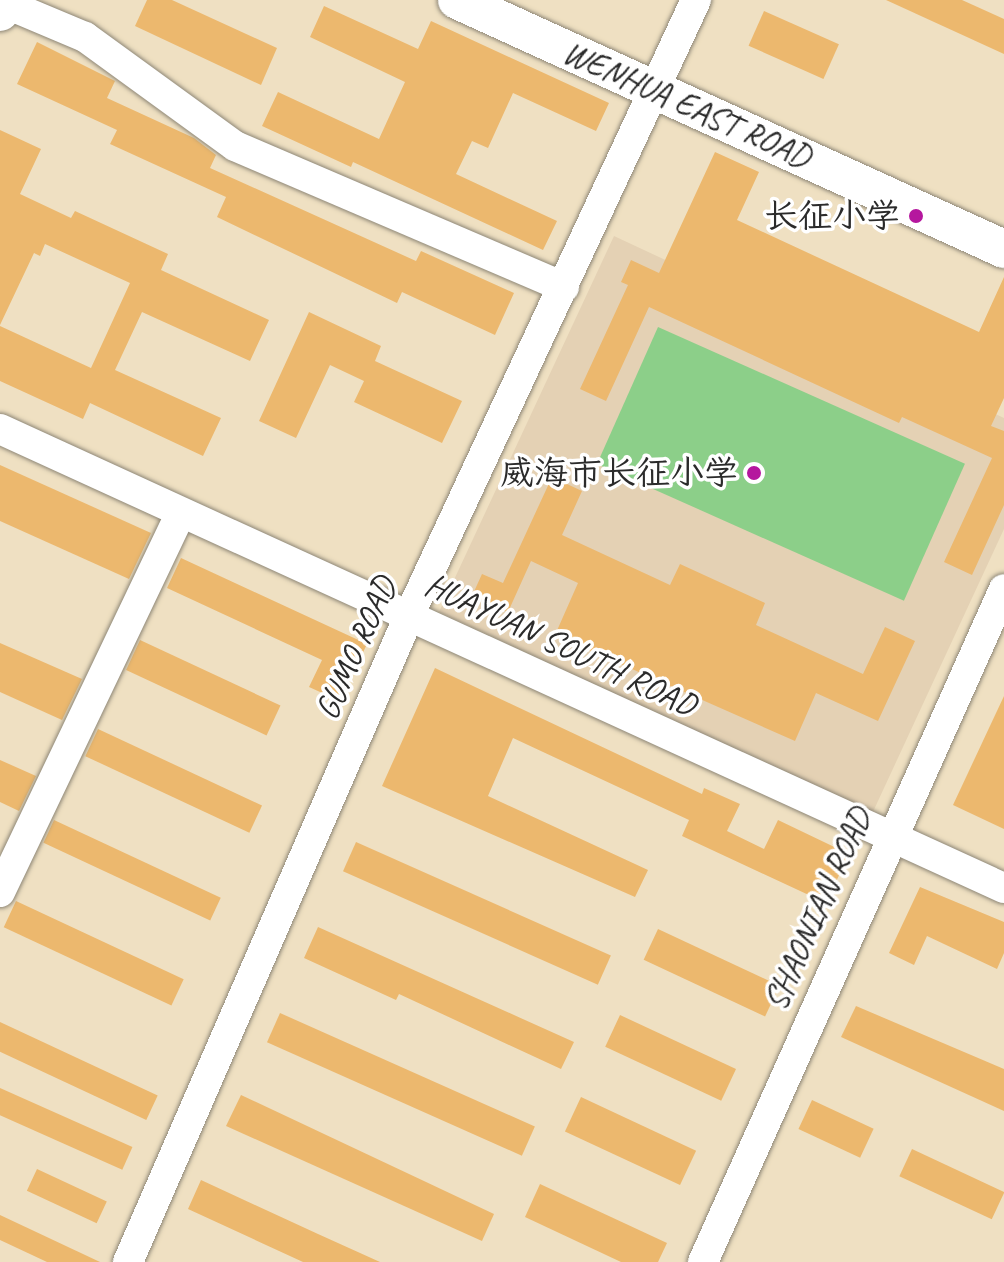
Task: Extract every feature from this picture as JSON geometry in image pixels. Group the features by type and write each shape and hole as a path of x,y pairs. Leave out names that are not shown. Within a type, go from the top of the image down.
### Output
{"main road":[{"name":"WENHUA EAST ROAD","path":"457,0 660,79 1004,249"},
{"path":"509,0 660,79 1004,227"}],"street":[{"name":"GUMO ROAD","path":"128,1262 409,616 696,0"},
{"path":"3,5 85,37 235,146 564,287"},
{"name":"HUAYUAN SOUTH ROAD","path":"0,429 1004,888"},
{"path":"0,892 181,513"},
{"name":"SHAONIAN ROAD","path":"714,1259 890,838 1004,589"}],"shaded area":[{"name":"威海市长征小学","path":"614,236 1004,418 1004,529 872,814 439,612"}],"green space":[{"path":"658,327 965,464 904,601 597,464"}],"building":[{"path":"147,0 172,0 277,48 261,85 135,26"},
{"path":"886,0 962,0 1004,19 1004,54"},
{"path":"324,6 418,49 431,21 609,103 596,131 513,93 488,148 472,141 456,174 557,221 543,250 353,162 351,167 262,126 278,92 379,139 405,82 310,37"},
{"path":"764,11 839,44 823,79 749,46"},
{"path":"37,42 115,81 107,98 194,138 216,155 210,168 416,261 421,251 514,293 495,335 402,292 397,303 217,217 226,197 110,144 117,130 17,84"},
{"path":"0,130 41,149 20,194 71,218 75,211 168,254 161,270 269,320 250,361 142,312 115,370 221,418 203,456 90,403 83,419 0,381 0,326 91,368 130,283 45,244 40,256 34,253 0,325"},
{"path":"715,152 759,172 737,220 979,332 1004,277 1004,398 991,426 1004,431 1004,505 972,575 944,562 992,458 902,417 899,423 649,307 606,401 580,389 628,285 621,282 631,260 659,273"},
{"path":"309,312 381,346 375,361 462,401 442,443 354,402 364,381 330,365 296,438 259,421"},
{"path":"0,465 151,533 129,579 0,521"},
{"path":"552,477 582,491 562,535 670,585 680,564 765,603 756,625 863,674 885,627 915,641 878,721 816,693 795,741 555,635 578,583 531,561 508,612 472,596 482,574 503,583"},
{"path":"181,558 367,644 340,701 309,687 322,660 167,588"},
{"path":"140,640 280,706 267,735 126,670"},
{"path":"0,643 82,679 62,720 0,692"},
{"path":"435,668 702,794 704,788 740,804 727,831 764,849 778,820 849,854 826,903 682,836 689,820 513,738 488,796 648,870 635,897 382,786"},
{"path":"1004,696 1004,829 953,805"},
{"path":"98,729 262,805 249,833 85,756"},
{"path":"0,760 36,776 19,811 0,802"},
{"path":"54,820 221,898 210,920 43,843"},
{"path":"356,842 611,955 598,985 343,871"},
{"path":"920,887 1004,922 1004,953 997,969 927,936 914,965 889,953"},
{"path":"16,901 184,979 171,1005 4,927"},
{"path":"318,927 574,1042 561,1069 399,994 396,1000 304,958"},
{"path":"658,929 779,986 765,1016 644,960"},
{"path":"856,1006 1004,1069 1004,1111 841,1037"},
{"path":"280,1013 535,1126 522,1156 267,1042"},
{"path":"620,1015 736,1069 721,1101 605,1047"},
{"path":"0,1022 158,1096 146,1120 0,1052"},
{"path":"0,1088 132,1147 122,1170 0,1115"},
{"path":"241,1095 494,1214 482,1241 226,1126"},
{"path":"581,1097 696,1151 680,1185 565,1131"},
{"path":"812,1100 874,1129 860,1158 798,1129"},
{"path":"912,1149 1004,1192 992,1219 899,1176"},
{"path":"37,1169 107,1202 97,1223 27,1191"},
{"path":"201,1180 380,1262 303,1262 188,1209"},
{"path":"540,1184 667,1243 658,1262 621,1262 525,1217"},
{"path":"0,1215 100,1262 47,1262 0,1240"}],"place":[{"name":"长征小学","path":"916,216"},
{"name":"威海市长征小学","path":"754,473"}]}
